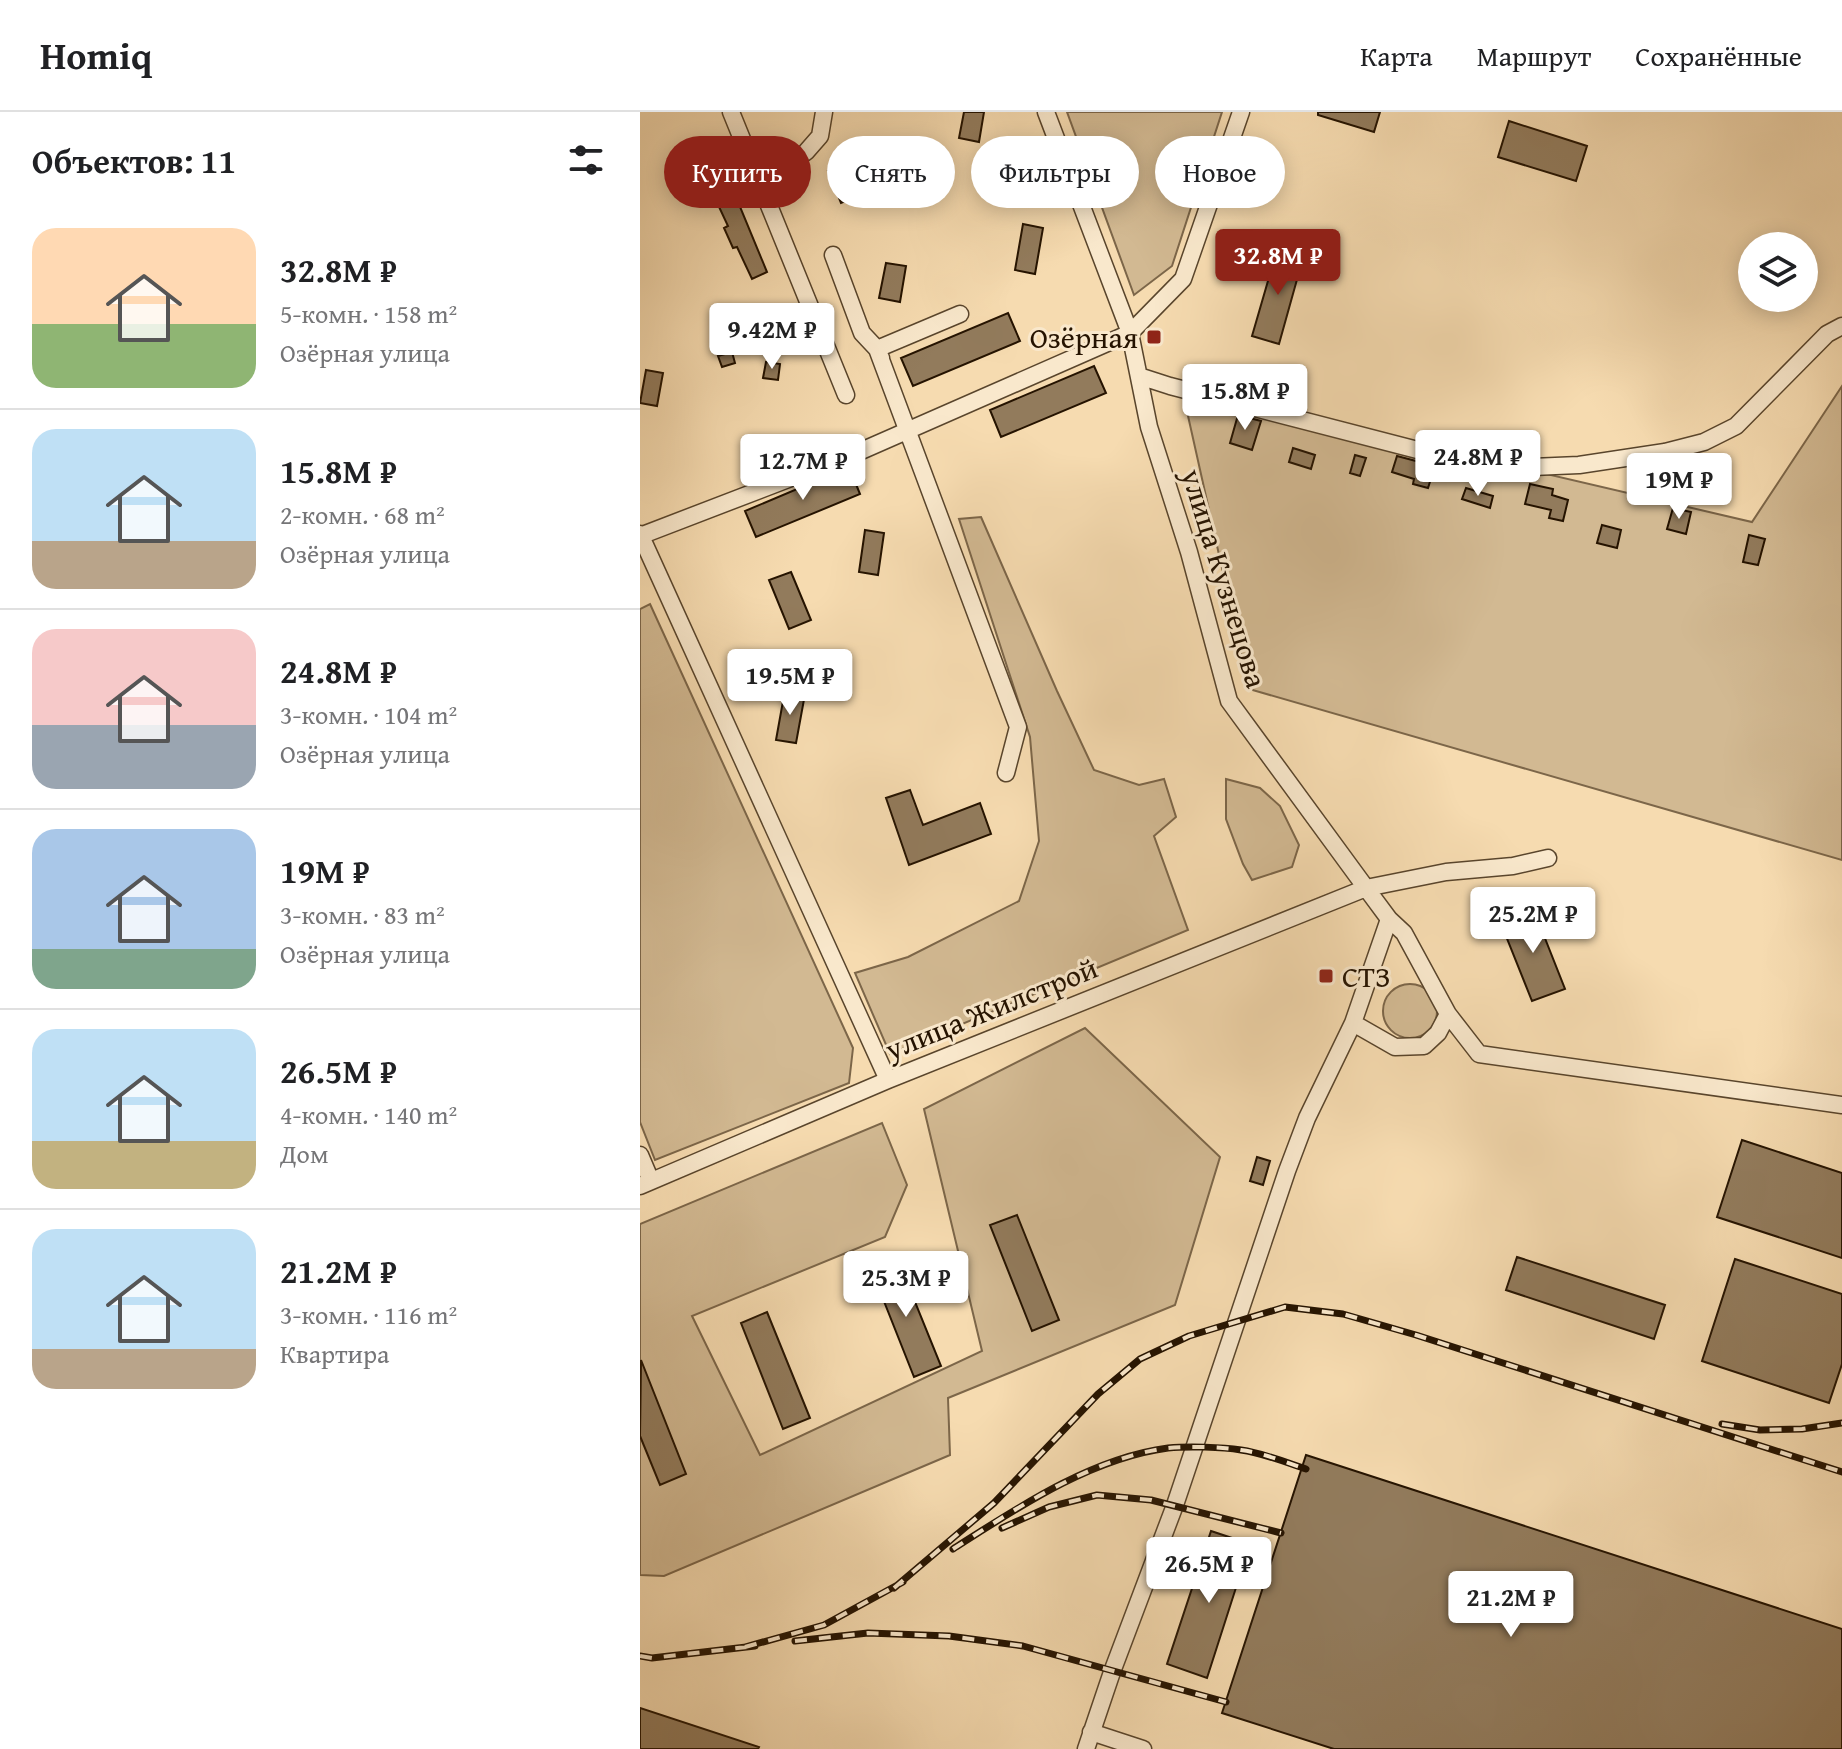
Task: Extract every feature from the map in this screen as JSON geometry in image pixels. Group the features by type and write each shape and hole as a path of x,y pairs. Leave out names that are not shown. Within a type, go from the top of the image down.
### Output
{"street":[{"path":"732,112 846,395"},
{"path":"811,146 820,136 824,112"},
{"name":"улица Кузнецова","path":"1046,112 1130,333 1149,427 1189,552 1229,701 1389,919 1404,933 1448,1014 1479,1054 1842,1105"},
{"path":"888,1080 640,535 861,451 1130,333 1183,279 1241,112"},
{"path":"833,255 862,333 877,349 1018,727 1006,773"},
{"path":"877,349 960,314"},
{"path":"1139,376 1460,461 1532,467 1579,465 1665,452 1704,442 1736,426 1827,334 1842,326"},
{"name":"улица Жилстрой","path":"645,1184 888,1080 1366,888 1446,872 1513,866 1548,858"},
{"path":"1086,1749 1175,1505 1287,1171 1307,1118 1353,1023 1389,919"},
{"path":"1353,1023 1395,1047 1424,1046 1438,1033 1448,1014"},
{"path":"640,1155 645,1184"},
{"path":"1091,1732 1143,1749"}],"shaded area":[{"path":"1067,112 1222,112 1214,136 1155,136 1155,208 1191,208 1172,266 1134,295 1102,208 1139,208 1139,136 1076,136"},
{"path":"1842,386 1842,860 1249,689 1182,389 1752,522"},
{"path":"981,517 1094,770 1139,785 1164,779 1176,817 1154,836 1188,930 890,1054 855,973 908,957 1019,901 1039,841 1030,737 959,519"},
{"path":"650,604 853,1048 849,1083 655,1160 640,1122 640,609"},
{"path":"1226,779 1260,788 1280,806 1299,845 1292,867 1252,880 1226,819"},
{"path":"1410,984 1429,992 1437,1011 1429,1030 1410,1038 1391,1030 1383,1011 1391,992"},
{"path":"1085,1028 1220,1157 1175,1305 948,1398 950,1455 664,1576 640,1575 640,1224 882,1123 907,1185 885,1237 692,1316 760,1455 982,1351 924,1109"}],"building":[{"path":"964,112 984,112 980,136 971,136 971,140 959,138"},
{"path":"1318,112 1380,112 1374,132 1318,115"},
{"path":"1509,121 1587,146 1576,181 1498,157"},
{"path":"720,208 740,208 767,272 752,279 737,247 733,248 724,228 728,226"},
{"path":"1023,224 1043,228 1035,274 1015,270"},
{"path":"1277,250 1303,258 1279,344 1252,336"},
{"path":"886,263 906,266 900,302 879,298"},
{"path":"1008,313 1020,341 913,386 901,358"},
{"path":"732,352 735,363 722,367 718,356"},
{"path":"766,362 780,364 778,380 763,378"},
{"path":"1094,366 1106,393 1001,437 990,410"},
{"path":"646,370 663,373 657,406 640,403"},
{"path":"1238,415 1261,421 1252,450 1230,443"},
{"path":"1293,448 1315,455 1311,469 1289,462"},
{"path":"1355,455 1366,458 1360,476 1350,473"},
{"path":"1397,456 1435,466 1428,488 1413,484 1414,479 1392,472"},
{"path":"849,467 860,494 756,537 745,511"},
{"path":"1530,484 1553,489 1552,495 1568,500 1563,521 1549,518 1551,510 1525,504"},
{"path":"1466,488 1493,496 1490,508 1462,499"},
{"path":"1673,508 1691,512 1686,534 1667,529"},
{"path":"1602,525 1621,530 1617,548 1597,543"},
{"path":"865,530 884,533 878,575 859,572"},
{"path":"1749,535 1765,539 1758,565 1743,562"},
{"path":"791,572 811,620 789,629 769,580"},
{"path":"785,690 805,694 796,743 776,740"},
{"path":"910,790 923,825 980,803 991,834 909,865 886,798"},
{"path":"1533,908 1565,989 1532,1001 1500,921"},
{"path":"1742,1140 1842,1173 1842,1258 1717,1217"},
{"path":"1257,1157 1270,1161 1263,1185 1250,1181"},
{"path":"1017,1215 1059,1320 1032,1331 990,1225"},
{"path":"1517,1257 1665,1305 1654,1339 1506,1290"},
{"path":"1735,1259 1842,1294 1842,1364 1829,1403 1702,1361"},
{"path":"898,1260 941,1366 914,1377 872,1271"},
{"path":"767,1312 810,1418 783,1429 741,1323"},
{"path":"641,1360 686,1474 660,1485 640,1436"},
{"path":"1306,1455 1842,1629 1842,1749 1334,1749 1222,1713"},
{"path":"1211,1531 1250,1544 1207,1678 1167,1664"},
{"path":"640,1708 759,1747 640,1749"}],"railway":[{"path":"894,1588 994,1503 1098,1394 1140,1359 1189,1336 1285,1307 1343,1314 1416,1335 1842,1472"},
{"path":"1722,1424 1760,1430 1802,1429 1842,1423"},
{"path":"953,1549 1056,1487 1111,1462 1139,1454 1176,1447 1224,1448 1257,1453 1306,1469"},
{"path":"1002,1528 1049,1507 1097,1495 1151,1500 1281,1533"},
{"path":"745,1647 824,1625 903,1582"},
{"path":"795,1641 868,1633 949,1636 1023,1646 1226,1702"},
{"path":"640,1656 652,1658 755,1646"}],"place":[{"name":"Озёрная","path":"1154,337"},
{"name":"СТЗ","path":"1326,976"}]}
